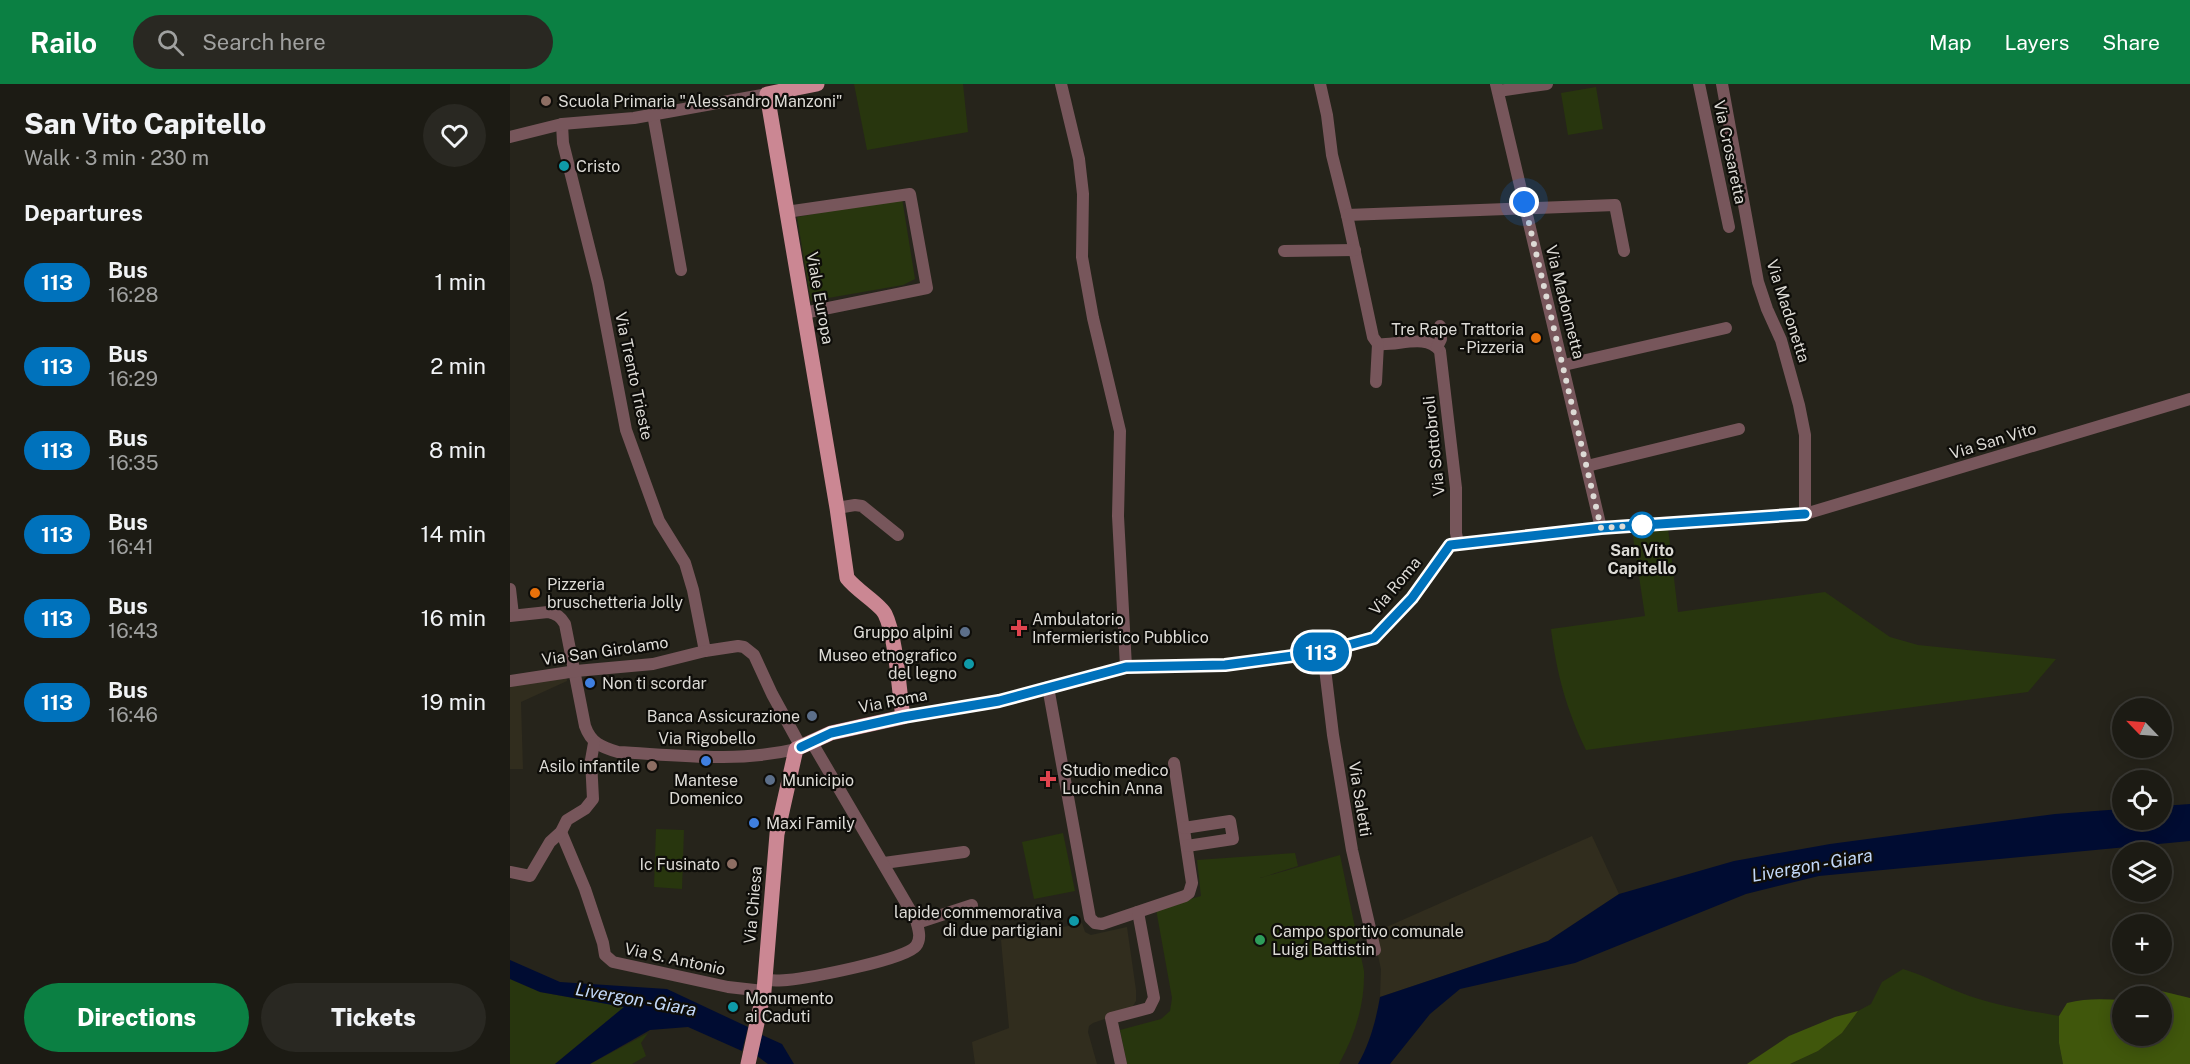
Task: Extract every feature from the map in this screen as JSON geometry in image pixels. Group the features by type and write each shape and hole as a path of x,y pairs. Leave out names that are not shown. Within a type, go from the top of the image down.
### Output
{"main road":[{"path":"767,94 792,87 817,84"},
{"name":"Viale Europa","path":"767,94 847,578 854,587 884,612 893,648 903,717"},
{"name":"Via Roma","path":"803,746 831,733 903,717"},
{"name":"Via Chiesa","path":"748,1064 764,986 777,834 803,746"}],"street":[{"path":"1061,84 1079,159 1083,194 1082,257 1091,308 1120,431 1118,516 1126,667"},
{"path":"1320,84 1332,155 1373,337 1378,344 1376,382"},
{"path":"1497,87 1547,84"},
{"name":"Via Crosaretta","path":"1699,84 1729,227"},
{"name":"Via Madonetta","path":"1722,84 1758,282 1780,340 1799,405 1805,435 1805,514"},
{"name":"Via Madonnetta","path":"1497,87 1601,528"},
{"path":"510,137 562,124 653,114 767,94"},
{"path":"653,114 681,270"},
{"name":"Via Trento Trieste","path":"562,124 563,143 598,283 626,430 659,521 685,564 693,590 705,651"},
{"path":"786,212 910,194 927,288 804,313"},
{"path":"1347,215 1615,205 1624,252"},
{"path":"1284,250 1354,250"},
{"name":"Via Sottobroli","path":"1440,326 1442,339 1437,347 1440,351 1456,481 1454,544"},
{"path":"1564,366 1726,328"},
{"path":"1378,344 1426,341 1437,347"},
{"name":"Via San Vito","path":"1805,514 2190,399"},
{"path":"1587,466 1739,429"},
{"path":"837,508 861,506 898,535"},
{"path":"1454,544 1601,528 1805,514"},
{"name":"Via Roma","path":"903,717 999,701 1126,667 1225,665 1323,652 1374,638 1412,598 1454,544"},
{"path":"510,589 511,615 548,612 558,615 566,624 582,716 588,736 594,743 591,760 593,799 585,808 567,820 561,832 550,842 530,876 510,872"},
{"path":"705,651 738,646 744,647 754,656 772,694 803,746 884,863 917,923 972,905"},
{"name":"Via San Girolamo","path":"510,681 576,671 653,664 705,651"},
{"name":"Via Saletti","path":"1323,652 1333,735 1352,850 1375,950"},
{"path":"1048,687 1090,918 1095,923 1102,924 1189,893 1192,883 1174,763"},
{"name":"Via Rigobello","path":"594,743 618,752 730,757 776,754 803,746"},
{"path":"1184,828 1230,820 1233,839 1187,846"},
{"name":"Via S. Antonio","path":"561,832 585,889 603,943 604,955 613,962 728,987 764,986 892,959 908,953 917,945 920,934 917,923"},
{"path":"884,863 964,852"},
{"path":"1122,1064 1111,1018 1149,1008 1154,998 1138,912"}],"shaded area":[{"path":"566,673 567,681 521,702 523,769 510,769 510,680"},
{"path":"1592,836 1619,894 1548,941 1380,997 1381,969 1373,933"},
{"path":"1082,923 1085,932 1091,935 1127,927 1136,990 1136,1001 1128,1011 1089,1026 1088,1032 1097,1064 975,1064 972,1042 1009,1028 1001,940"}],"green space":[{"path":"854,84 963,84 968,132 867,150"},
{"path":"1596,87 1603,129 1568,135 1561,93"},
{"path":"902,198 915,279 903,285 811,301 797,217"},
{"path":"1668,528 1678,612 1825,592 1890,637 1918,645 2056,659 2028,692 1586,750 1563,691 1551,629 1645,616 1632,530"},
{"path":"656,829 684,830 682,889 654,887"},
{"path":"1063,833 1075,891 1034,899 1022,842"},
{"name":"Campo sportivo comunale Luigi Battistin","path":"1295,853 1298,866 1260,878 1340,855 1364,971 1364,983 1358,1019 1339,1064 1127,1064 1120,1030 1161,1019 1170,1011 1172,998 1156,909 1201,896 1197,860"},
{"path":"1903,969 1983,1000 2059,1016 2059,1043 2063,1064 1790,1064 1818,1051 1842,1033 1858,1011 1871,1004 1882,982"},
{"path":"510,979 540,992 624,1007 555,1064 510,1064"},
{"path":"2172,994 2190,998 2190,1064 2063,1064 2059,1043 2059,1016 2067,1003 2112,1000 2112,1046 2172,1046"},
{"path":"1858,1011 1842,1033 1818,1051 1790,1064 1747,1064 1789,1036 1835,1017"},
{"path":"648,1033 641,1043 646,1056 632,1064 590,1064"}],"water":[{"name":"Livergon - Giara","path":"2190,804 2190,841 2112,842 2112,848 1819,876 1746,894 1575,963 1460,989 1430,1014 1390,1064 1358,1064 1372,1031 1380,997 1548,941 1619,894 1734,861 1830,844 2055,814 2112,810 2112,830 2172,830 2172,805"},
{"name":"Livergon - Giara","path":"510,960 560,982 667,989 748,1027 742,1051 688,1027 650,1030 590,1064 555,1064 624,1007 540,992 510,979"},
{"path":"762,1035 782,1044 794,1064 768,1064 757,1056"}],"bus line":[{"name":"113","path":"801,747 831,733 862,725 999,701 1126,667 1225,665 1323,652 1374,638 1412,598 1450,545 1601,528 1805,514"}],"place":[{"name":"Scuola Primaria \"Alessandro Manzoni\"","path":"546,101"},
{"name":"Cristo","path":"564,166"},
{"name":"Tre Rape Trattoria - Pizzeria","path":"1536,338"},
{"name":"San Vito Capitello","path":"1642,525"},
{"name":"Pizzeria bruschetteria Jolly","path":"535,593"},
{"name":"Ambulatorio Infermieristico Pubblico","path":"1019,628"},
{"name":"Gruppo alpini","path":"965,632"},
{"name":"Museo etnografico del legno","path":"969,664"},
{"name":"Non ti scordar","path":"590,683"},
{"name":"Banca Assicurazione","path":"812,716"},
{"name":"Mantese Domenico","path":"706,761"},
{"name":"Asilo infantile","path":"652,766"},
{"name":"Studio medico Lucchin Anna","path":"1048,779"},
{"name":"Municipio","path":"770,780"},
{"name":"Maxi Family","path":"754,823"},
{"name":"Ic Fusinato","path":"732,864"},
{"name":"lapide commemorativa di due partigiani","path":"1074,921"},
{"name":"Campo sportivo comunale Luigi Battistin","path":"1260,940"},
{"name":"Monumento ai Caduti","path":"733,1007"}],"route":[{"path":"1524,202 1601,528 1644,525 1642,525"}]}
